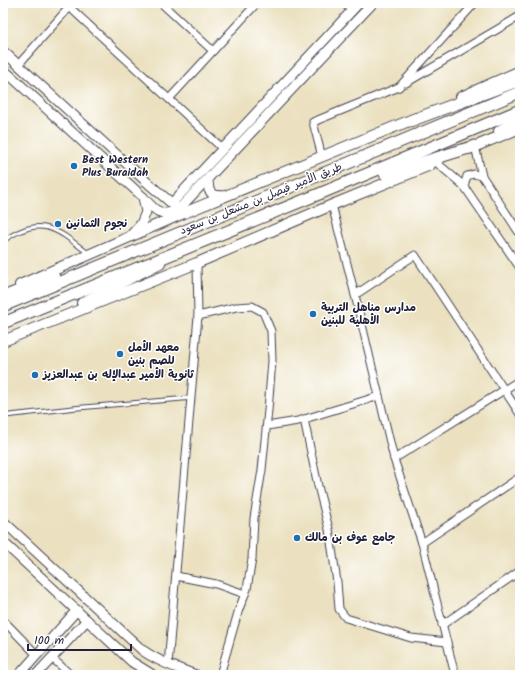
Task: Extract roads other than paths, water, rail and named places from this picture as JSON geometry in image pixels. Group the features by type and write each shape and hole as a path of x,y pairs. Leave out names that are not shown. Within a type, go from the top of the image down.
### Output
{"main road":[{"path":"410,121 433,109 520,71"},
{"path":"3,293 129,237 178,209 223,196 410,121 520,80"},
{"name":"طريق الأمير فيصل بن مشعل بن سعود","path":"3,306 520,92"},
{"name":"طريق الأمير فيصل بن مشعل بن سعود","path":"3,324 520,110"},
{"path":"319,194 475,146 520,118"},
{"path":"3,341 197,263 332,205 520,128"},
{"path":"3,297 134,245 182,231"},
{"path":"43,324 192,246"}],"street":[{"path":"344,3 352,11"},
{"path":"178,209 223,149 359,3"},
{"path":"3,69 143,196 154,209 163,213 171,213 178,209 208,180 373,3"},
{"path":"399,87 475,3"},
{"path":"18,65 69,4 223,149"},
{"path":"164,4 213,51"},
{"path":"169,99 253,4"},
{"path":"322,157 313,122 399,87 520,16"},
{"path":"3,51 178,209"},
{"path":"475,146 482,176 520,234"},
{"path":"437,163 464,186 520,268"},
{"path":"464,186 467,176 474,174 482,176"},
{"path":"208,180 209,190 214,195 223,196"},
{"path":"129,237 141,224 146,212 143,196"},
{"path":"332,205 394,458 422,543 455,675"},
{"path":"355,294 415,254 520,414"},
{"path":"168,665 198,316 197,263"},
{"path":"198,316 236,307 252,306 263,312 271,331 272,361 267,426 262,470 254,518 252,559 245,594 239,609 220,675"},
{"path":"394,458 520,380"},
{"path":"267,426 304,419 379,396"},
{"path":"304,419 329,529 337,582 339,609 346,618 366,625 411,638 446,642"},
{"path":"422,543 520,477"},
{"path":"3,521 142,650 155,659 196,675"},
{"path":"3,542 132,662 153,675"},
{"path":"442,625 520,571"},
{"path":"176,576 216,584 245,594"},
{"path":"19,675 77,610"},
{"path":"3,620 37,655"},
{"path":"36,675 87,620"},
{"path":"52,658 71,675"}],"lane":[{"path":"3,241 14,233 33,226 43,226 63,234 90,254"},
{"path":"3,416 191,398"}],"place":[{"name":"Best Western Plus Buraidah","path":"74,166"},
{"name":"نجوم الثمانين","path":"58,224"},
{"name":"مدارس مناهل التربية الأهلية للبنين","path":"313,314"},
{"name":"معهد الأمل للصم بنين","path":"120,354"},
{"name":"ثانوية الأمير عبدالإله بن عبدالعزيز","path":"35,375"},
{"name":"جامع عوف بن مالك","path":"297,538"}]}
